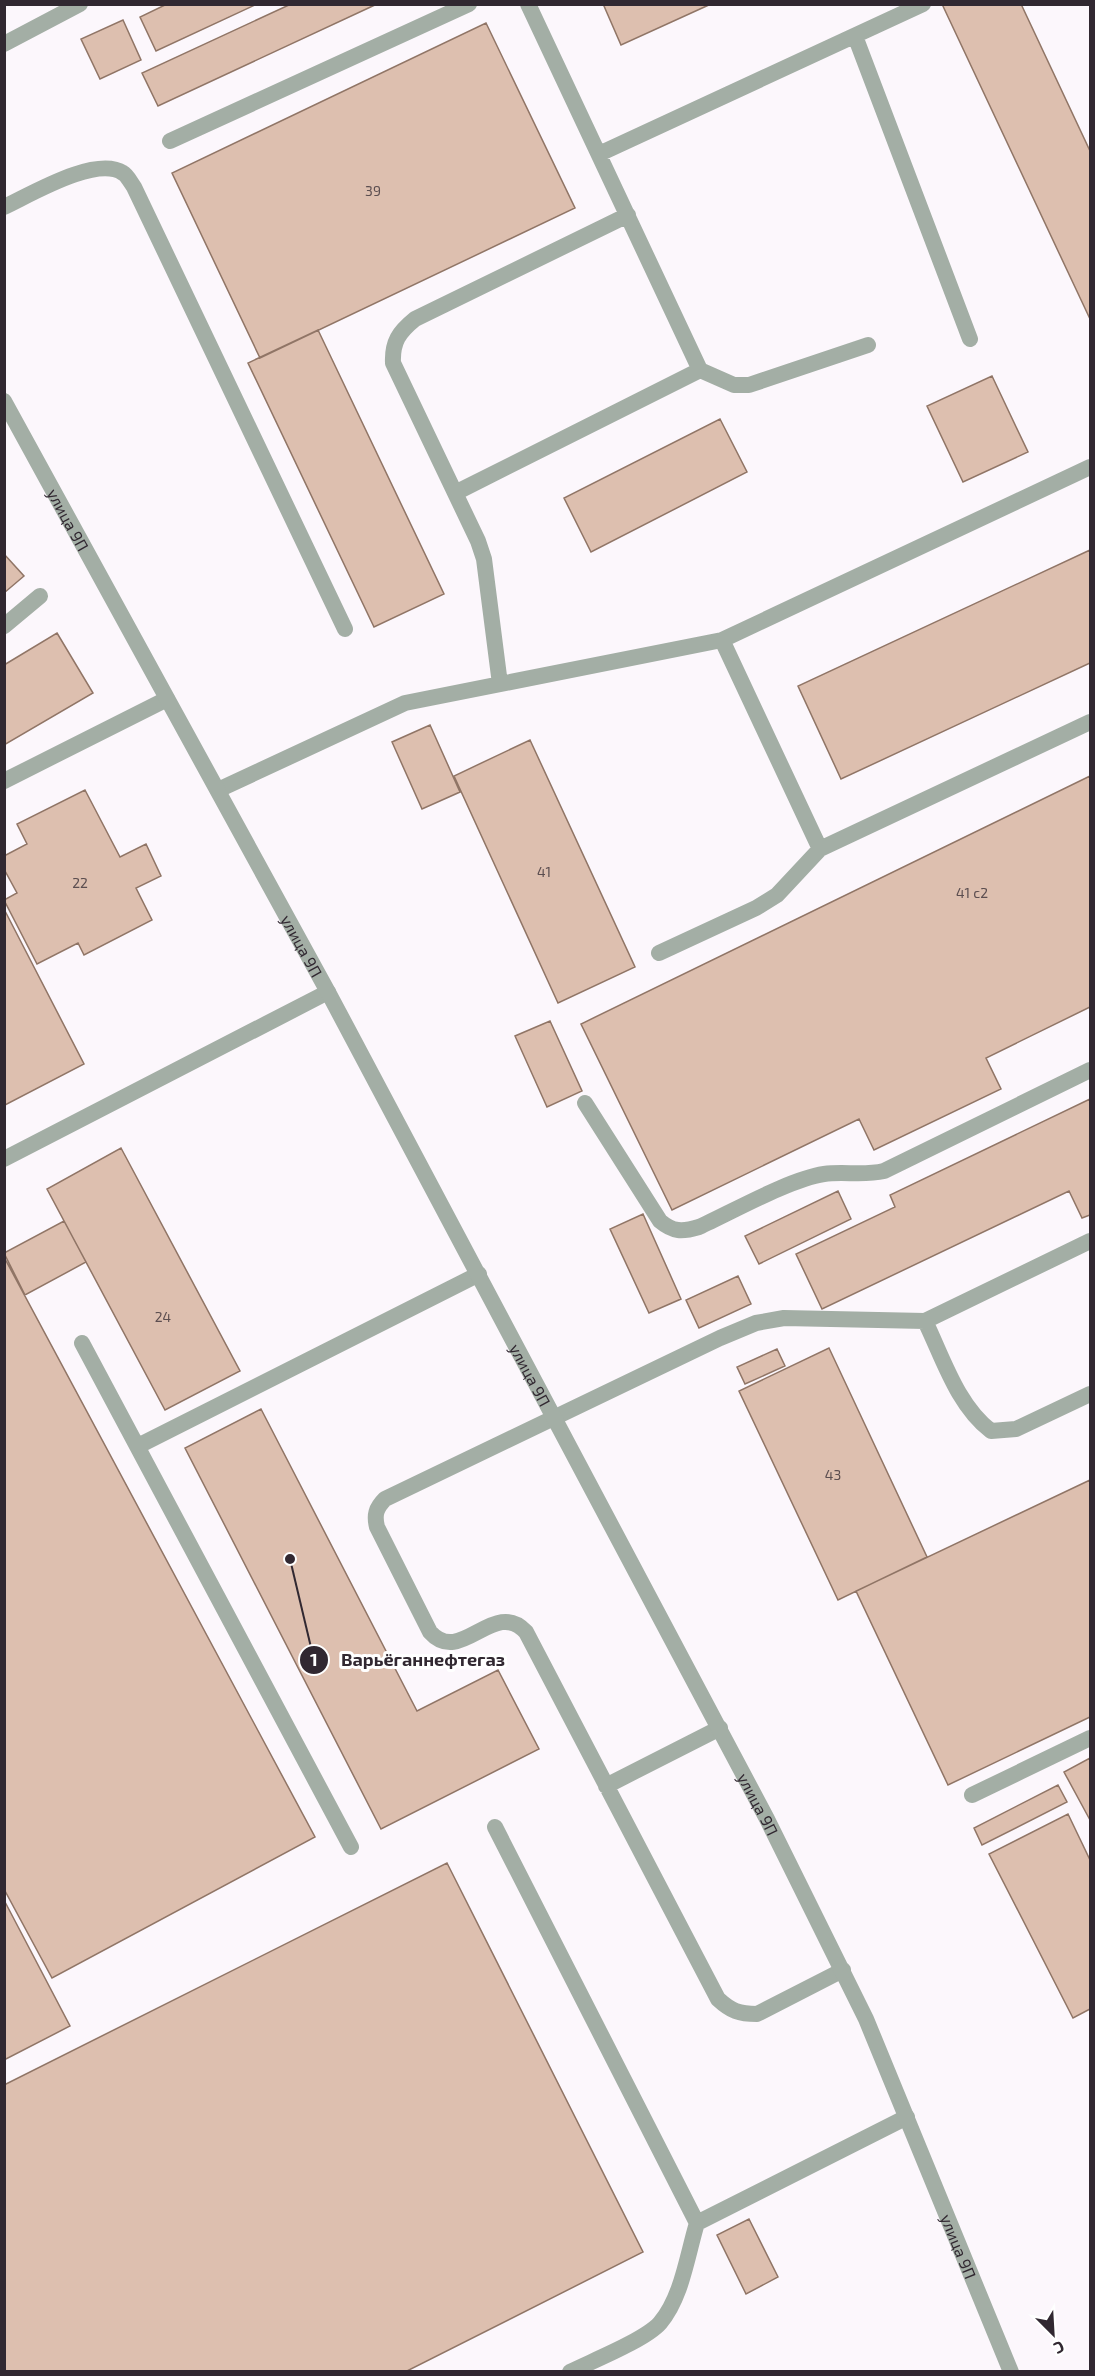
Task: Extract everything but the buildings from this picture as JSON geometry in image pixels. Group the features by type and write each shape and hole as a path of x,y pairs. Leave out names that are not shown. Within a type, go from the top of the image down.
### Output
{"street":[{"path":"4,44 80,4"},
{"path":"170,141 469,4"},
{"path":"528,4 700,370 734,385 749,385 868,345"},
{"path":"599,154 923,4"},
{"path":"855,36 970,339"},
{"path":"4,207 88,170 104,168 122,172 135,187 345,629"},
{"path":"500,684 484,559 393,363 392,345 401,330 415,319 628,215"},
{"path":"455,494 700,370"},
{"name":"улица 9П","path":"4,401 328,992 720,1728 843,1970 907,2116 1011,2372"},
{"path":"218,790 405,703 722,640 1090,467"},
{"path":"4,626 40,596"},
{"path":"722,640 820,849"},
{"path":"4,781 167,699"},
{"path":"659,953 763,904 777,895 820,849 1090,722"},
{"path":"4,1159 328,992"},
{"path":"585,1103 660,1221 670,1229 683,1231 699,1227 802,1180 825,1174 867,1175 884,1171 1090,1070"},
{"path":"843,1970 756,2014 741,2014 729,2010 718,1999 526,1632 518,1623 508,1621 498,1622 447,1644 438,1640 430,1632 375,1518 378,1507 385,1499 756,1323 784,1317 924,1321 1090,1241"},
{"path":"138,1446 479,1274"},
{"path":"924,1321 962,1398 977,1420 992,1431 1016,1429 1090,1394"},
{"path":"81,1343 351,1847"},
{"path":"606,1786 720,1728"},
{"path":"972,1795 1090,1738"},
{"path":"495,1827 697,2223 675,2300 659,2325 570,2372"},
{"path":"697,2223 907,2116"}],"place":[{"name":"Варьёганнефтегаз","path":"290,1559"}]}
